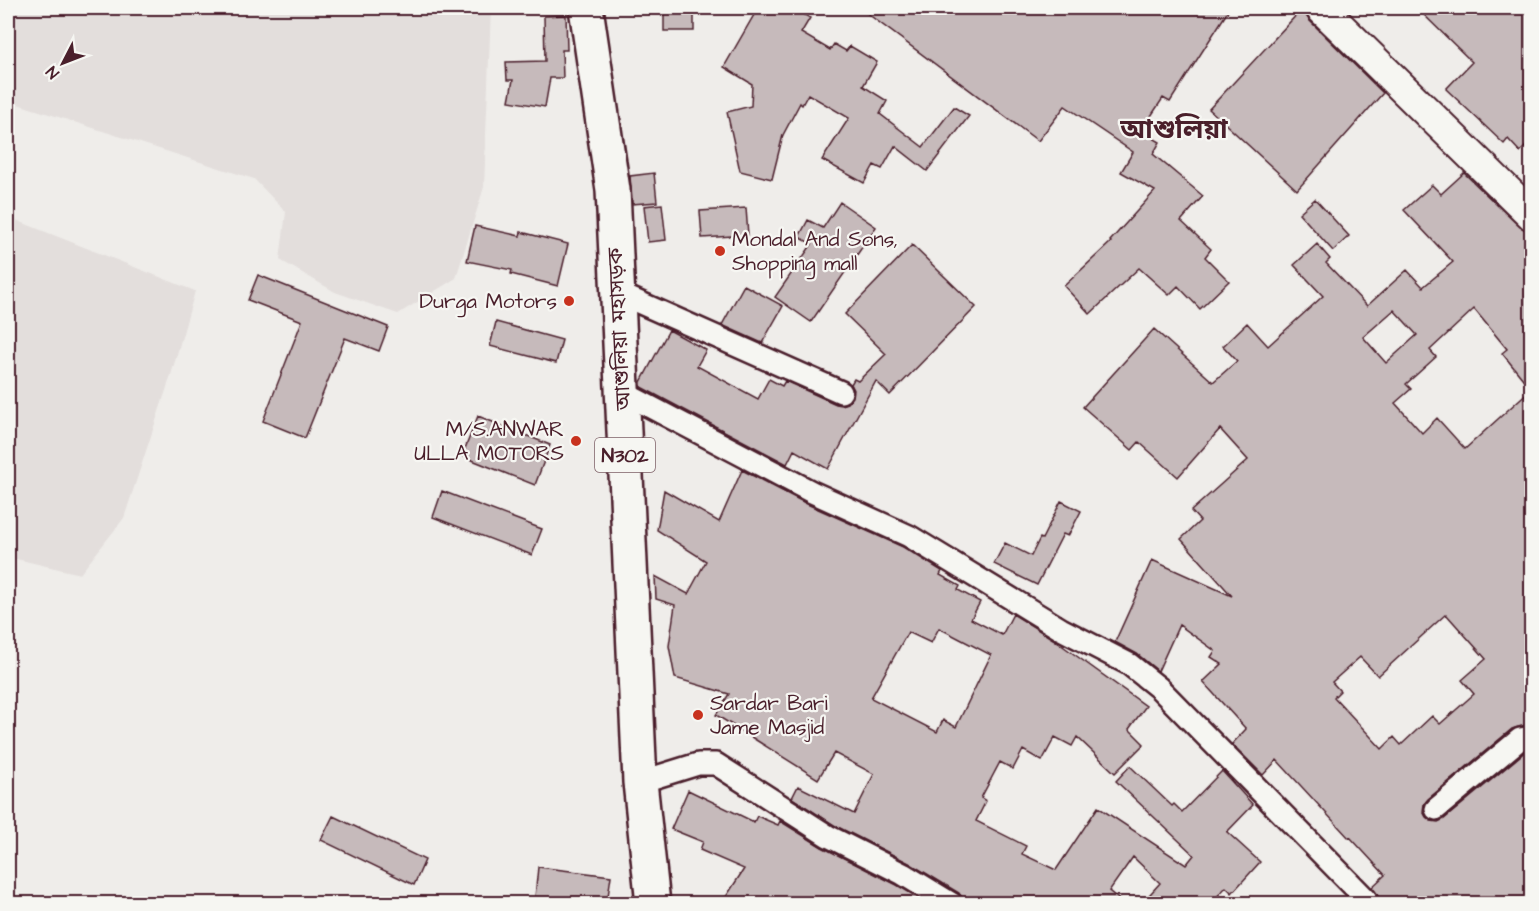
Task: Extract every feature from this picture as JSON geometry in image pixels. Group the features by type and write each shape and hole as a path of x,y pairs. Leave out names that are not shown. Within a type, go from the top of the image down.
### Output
{"highway":[{"name":"আশুলিয়া মহাসড়ক","path":"586,8 613,190 640,782 653,903"}],"street":[{"path":"1321,8 1532,215"},
{"path":"618,293 841,392"},
{"path":"622,392 812,492 909,536 1061,629 1129,664 1159,688 1366,899 1366,903"},
{"path":"1436,809 1520,739 1532,737"},
{"path":"640,782 698,764 716,764 828,836 903,874 952,903"}],"shaded area":[{"path":"8,8 491,8 484,187 456,278 398,314 335,292 280,260 286,212 254,179 8,101"},
{"path":"8,217 195,291 171,375 124,518 80,574 8,557"}],"building":[{"path":"664,8 694,8 694,31 664,31"},
{"path":"758,8 793,8 810,18 801,33 830,50 834,44 846,51 850,46 877,62 863,86 887,101 880,114 923,147 954,107 969,116 927,171 895,146 882,169 874,165 864,183 822,160 849,118 808,94 802,105 800,103 783,135 772,179 740,171 727,112 751,106 752,84 724,67"},
{"path":"860,8 1230,8 1170,102 1163,98 1141,131 1160,142 1153,154 1203,196 1181,221 1211,249 1205,257 1229,281 1200,309 1178,286 1169,295 1139,268 1090,314 1064,286 1111,242 1155,191 1121,172 1133,152 1065,106 1038,141"},
{"path":"1417,8 1532,8 1532,140 1520,152 1508,139 1504,144 1446,89 1472,62"},
{"path":"1302,9 1309,20 1383,93 1297,190 1209,109"},
{"path":"566,15 567,50 562,50 563,78 550,78 545,107 509,101 513,80 507,80 506,62 545,61 544,16"},
{"path":"654,173 657,202 632,204 630,176"},
{"path":"1464,173 1520,227 1532,232 1532,723 1512,729 1428,799 1423,811 1431,821 1438,822 1444,819 1529,750 1532,753 1532,903 1379,903 1378,896 1372,887 1385,875 1350,837 1277,760 1263,775 1232,744 1246,729 1203,682 1222,664 1211,657 1215,651 1179,625 1158,671 1137,654 1115,642 1152,560 1232,596 1181,539 1200,521 1191,511 1248,460 1220,429 1178,477 1139,442 1132,450 1083,407 1154,329 1213,382 1237,361 1223,346 1247,323 1268,346 1323,296 1294,265 1317,244 1330,259 1326,263 1367,306 1407,270 1423,287 1453,262 1404,210 1432,185 1441,194","holes":["1474,309 1507,349 1502,353 1531,389 1465,449 1437,418 1422,433 1395,403 1411,389 1406,384 1436,357 1430,350","1394,310 1417,335 1386,363 1363,337","1446,614 1486,659 1462,680 1474,694 1440,724 1432,716 1401,745 1394,737 1382,749 1334,697 1340,691 1332,682 1360,657 1378,676"]},
{"path":"1315,199 1349,236 1333,251 1299,213"},
{"path":"840,202 876,227 811,322 775,297 812,244 799,237 808,220 823,228"},
{"path":"662,204 666,240 648,242 644,206"},
{"path":"746,208 748,235 702,238 700,211"},
{"path":"475,226 520,236 521,232 568,244 558,286 511,274 512,270 467,261"},
{"path":"912,245 976,307 890,395 876,381 828,469 794,450 787,464 641,387 641,382 669,330 706,350 697,366 758,399 769,379 782,386 785,381 836,404 848,403 853,397 854,390 851,384 854,379 858,381 886,354 845,314"},
{"path":"258,275 388,327 379,351 345,338 305,438 263,421 302,321 248,300"},
{"path":"744,285 783,306 762,343 722,325"},
{"path":"496,322 562,340 556,363 490,346"},
{"path":"478,416 550,445 535,485 462,456"},
{"path":"742,470 807,504 903,547 942,571 940,575 960,586 958,590 980,602 971,619 1002,635 1013,614 1053,639 1146,706 1129,729 1144,744 1115,773 1077,737 1072,746 1055,737 1042,761 1023,750 1013,769 1000,762 981,798 986,801 976,821 1026,846 1022,854 1056,870 1098,807 1186,865 1194,855 1116,781 1130,766 1172,806 1174,804 1182,812 1222,771 1253,805 1227,832 1260,862 1232,893 1226,887 1211,903 1142,903 1160,883 1133,857 1109,891 1123,903 965,903 959,893 909,863 834,825 792,798 798,786 854,814 874,774 834,753 818,779 716,715 729,694 675,678 669,646 675,605 656,599 655,576 688,594 706,561 657,530 664,490 719,522","holes":["939,628 991,655 956,727 943,720 937,732 871,698 908,632 931,643"]},
{"path":"442,491 542,529 532,555 433,517"},
{"path":"1061,501 1081,511 1068,536 1063,534 1037,585 994,564 1005,543 1031,556"},
{"path":"688,790 754,822 757,816 778,825 780,821 822,847 927,903 722,903 744,869 700,850 703,842 671,829"},
{"path":"333,816 425,860 414,885 321,840"},
{"path":"538,867 611,876 607,903 581,903 535,897"}],"place":[{"name":"Mondal And Sons, Shopping mall","path":"720,251"},
{"name":"Durga Motors","path":"569,301"},
{"name":"M/S.ANWAR ULLA MOTORS","path":"576,441"},
{"name":"Sardar Bari Jame Masjid","path":"698,715"}],"district":[{"name":"আশুলিয়া","path":"1174,129"}]}
